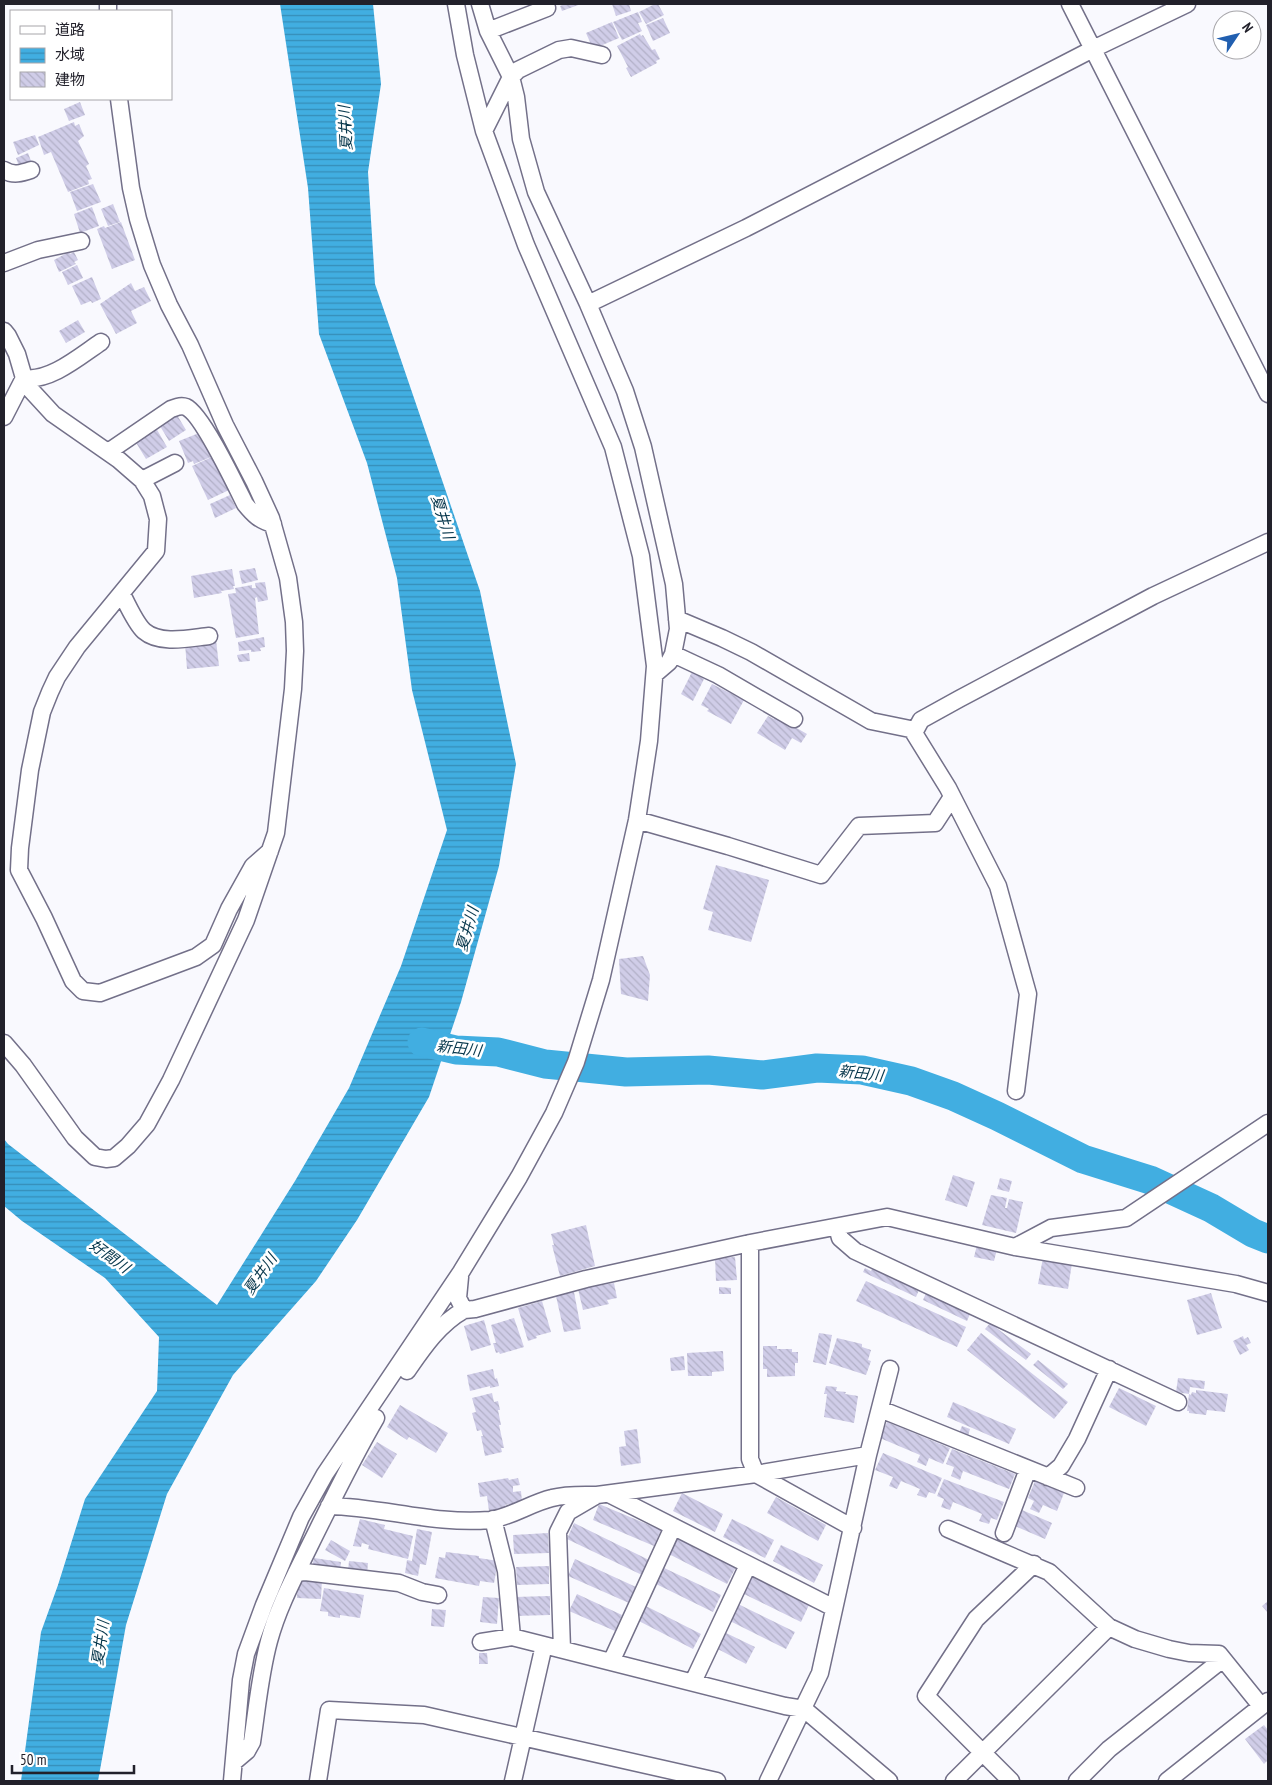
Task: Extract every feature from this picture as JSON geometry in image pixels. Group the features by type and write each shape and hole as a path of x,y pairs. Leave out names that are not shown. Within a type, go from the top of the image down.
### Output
{"street":[{"path":"232,1781 241,1680 246,1654 264,1605 301,1517 325,1474 461,1272 519,1177 554,1113 576,1062 602,980 637,820 649,741 655,666 641,556 613,447 526,245 484,131 465,55 456,4"},
{"path":"480,4 488,31 511,77 516,96 521,139 536,192 588,304 625,391 643,447 674,584 678,630 673,654 669,662 654,674"},
{"path":"1070,4 1268,394"},
{"path":"588,304 757,222 1093,49 1187,4"},
{"path":"488,31 547,8"},
{"path":"484,131 511,77 518,70 559,50 571,48 602,55"},
{"path":"4,1043 23,1065 75,1138 95,1157 114,1158 128,1146 147,1124 171,1080 246,920 270,851 276,833 294,689 294,622 288,578 273,524 254,480 225,425 190,345 169,305 152,264 138,219 131,188 118,100"},
{"path":"4,170 14,174 31,170"},
{"path":"4,263 38,250 81,240"},
{"path":"4,331 17,354 24,378 30,389 52,414 119,460 142,480 152,496 158,519 156,551 77,647 57,677 42,712 30,770 19,870 73,981 83,991 100,993 196,957 213,945 229,909 253,866 270,851"},
{"path":"24,378 32,379 49,375 101,342"},
{"path":"4,417 24,378"},
{"path":"108,452 171,409 185,406 197,417 209,436 245,504 261,520 273,524"},
{"path":"142,480 175,463"},
{"path":"1016,1090 1028,994 998,886 952,797 914,733 915,730 921,720 959,699 1153,596 1268,542"},
{"path":"122,594 143,630 150,635 169,640 209,636"},
{"path":"677,619 750,652 872,721 915,730"},
{"path":"673,654 718,676 794,719"},
{"path":"637,820 820,875 859,826 935,823 952,797"},
{"path":"1015,1247 1051,1228 1126,1218 1268,1122"},
{"path":"234,1762 247,1751 252,1742 269,1640 296,1573 357,1450 378,1414 419,1353 441,1328 464,1310 476,1309 586,1278 886,1216 1015,1247 1226,1283 1268,1293"},
{"path":"837,1227 840,1238 855,1252 1178,1402"},
{"path":"750,1243 750,1459 756,1474 853,1528"},
{"path":"461,1272 458,1298 464,1310"},
{"path":"768,1781 820,1674 868,1456 890,1369"},
{"path":"1048,1477 1061,1466 1077,1439 1109,1369"},
{"path":"880,1409 1076,1488"},
{"path":"329,1506 349,1506 440,1520 494,1519 551,1498 603,1494 756,1474 868,1456"},
{"path":"1004,1533 1028,1469"},
{"path":"603,1494 834,1608"},
{"path":"562,1648 558,1532 568,1512 603,1494"},
{"path":"494,1519 506,1571 512,1637"},
{"path":"611,1662 673,1527"},
{"path":"948,1529 1050,1572 1109,1627 1135,1639 1189,1653 1219,1654 1265,1704 1167,1781"},
{"path":"1011,1781 926,1696 976,1619 1034,1564"},
{"path":"693,1682 748,1565"},
{"path":"296,1573 305,1572 399,1582 422,1592 438,1595"},
{"path":"954,1781 1109,1627"},
{"path":"481,1642 512,1637 562,1648 785,1706 804,1709 889,1781"},
{"path":"513,1781 544,1644"},
{"path":"1078,1781 1109,1749 1223,1660"},
{"path":"318,1781 329,1710 424,1716 717,1781"}],"water":[{"path":"280,4 373,4 381,84 368,172 375,284 480,591 516,764 499,866 461,1002 429,1097 357,1220 316,1281 233,1375 167,1494 126,1625 98,1781 21,1781 41,1632 85,1499 157,1391 159,1337 105,1278 22,1221 4,1206 4,1139 217,1305 295,1181 349,1088 401,966 447,830 412,690 397,578 367,463 319,334 308,188"}],"building":[{"path":"565,4 581,4 562,11 560,6"},
{"path":"612,4 629,4 631,11 616,16"},
{"path":"658,4 664,15 646,24 639,12"},
{"path":"638,12 642,22 638,23 642,31 622,40 613,22"},
{"path":"663,18 670,33 653,41 646,25"},
{"path":"612,22 619,38 593,49 586,33"},
{"path":"640,34 641,36 643,35 652,50 655,49 660,59 656,61 657,63 631,77 617,46"},
{"path":"80,102 85,115 69,121 64,109"},
{"path":"74,122 75,126 79,124 84,136 78,141 89,164 86,166 92,179 88,180 89,184 68,192 51,152 44,155 38,137"},
{"path":"35,135 39,145 18,155 13,142"},
{"path":"28,153 31,161 19,166 16,158"},
{"path":"93,184 101,202 77,211 70,192"},
{"path":"113,204 120,222 108,226 101,209"},
{"path":"92,207 99,226 80,233 74,214"},
{"path":"121,222 135,260 112,269 97,229"},
{"path":"69,252 70,254 74,252 78,260 74,262 76,264 59,272 54,260"},
{"path":"77,265 83,278 68,285 62,272"},
{"path":"92,277 101,299 81,305 72,286"},
{"path":"131,283 135,291 144,287 151,301 131,311 137,323 116,334 100,304"},
{"path":"78,320 85,332 66,343 59,331"},
{"path":"177,415 186,430 169,441 160,426"},
{"path":"156,428 167,447 146,459 135,441"},
{"path":"199,433 204,444 209,442 213,452 209,454 211,457 194,464 193,461 188,463 179,441"},
{"path":"214,456 229,490 208,500 192,466"},
{"path":"230,495 236,508 215,518 210,504"},
{"path":"255,568 258,580 242,584 239,571"},
{"path":"232,569 234,589 194,598 191,576"},
{"path":"265,582 268,600 258,602 257,597 255,598 259,634 236,638 228,594 236,593 235,588 252,585 252,588 256,588 255,583"},
{"path":"264,637 265,647 260,648 261,651 239,651 238,642"},
{"path":"216,640 219,666 187,669 185,643"},
{"path":"249,653 250,661 239,662 237,655"},
{"path":"692,672 704,679 693,701 681,694"},
{"path":"712,684 744,700 731,724 707,711 709,709 701,705"},
{"path":"768,716 774,719 776,716 807,734 801,743 792,738 785,750 757,733"},
{"path":"716,865 769,880 751,942 708,930 713,912 703,909"},
{"path":"643,956 650,975 648,1001 621,994 619,959"},
{"path":"953,1175 975,1182 967,1207 945,1200"},
{"path":"1000,1178 1012,1181 1009,1192 997,1189"},
{"path":"991,1195 1007,1198 1005,1208 1007,1208 1009,1199 1023,1202 1016,1233 982,1225"},
{"path":"586,1225 595,1266 560,1276 551,1234"},
{"path":"977,1245 997,1249 994,1261 974,1257"},
{"path":"735,1257 737,1280 716,1281 715,1258"},
{"path":"1043,1258 1072,1263 1068,1289 1038,1284"},
{"path":"865,1268 871,1271 872,1269 919,1290 916,1297 863,1272"},
{"path":"866,1281 966,1327 957,1347 856,1301"},
{"path":"614,1283 617,1298 607,1300 609,1304 583,1310 578,1289"},
{"path":"719,1287 731,1288 731,1294 719,1294"},
{"path":"574,1292 581,1329 564,1332 556,1296"},
{"path":"926,1293 970,1314 967,1321 923,1300"},
{"path":"1211,1293 1222,1328 1197,1335 1187,1300"},
{"path":"542,1301 551,1332 536,1336 537,1338 528,1341 518,1308"},
{"path":"514,1318 524,1347 500,1354 499,1352 496,1353 493,1343 496,1343 491,1325"},
{"path":"484,1320 491,1345 471,1351 464,1326"},
{"path":"990,1323 1031,1354 1026,1360 985,1329"},
{"path":"819,1333 832,1335 826,1365 813,1362"},
{"path":"981,1333 1068,1402 1054,1419 967,1350"},
{"path":"1243,1336 1244,1339 1248,1337 1251,1343 1246,1345 1249,1350 1240,1355 1233,1341"},
{"path":"837,1338 862,1344 862,1347 871,1350 868,1360 871,1361 866,1375 829,1363"},
{"path":"763,1346 777,1346 777,1349 792,1349 792,1352 798,1352 798,1363 795,1363 795,1376 767,1377 767,1369 763,1369"},
{"path":"723,1351 724,1371 712,1372 712,1376 688,1376 687,1353"},
{"path":"684,1356 685,1370 671,1371 670,1358"},
{"path":"1038,1360 1068,1384 1063,1389 1033,1365"},
{"path":"493,1369 499,1386 490,1388 490,1386 470,1391 467,1375"},
{"path":"1178,1378 1205,1381 1204,1389 1190,1387 1189,1394 1176,1392"},
{"path":"826,1386 837,1387 836,1391 858,1396 854,1423 824,1417 827,1394 824,1394"},
{"path":"1119,1388 1156,1406 1146,1426 1109,1407"},
{"path":"1196,1390 1228,1394 1225,1412 1207,1410 1206,1415 1189,1413 1187,1411 1189,1394 1191,1395 1192,1392 1196,1393"},
{"path":"492,1393 494,1402 498,1401 500,1410 498,1410 501,1425 499,1425 504,1448 501,1448 502,1452 485,1456 481,1436 483,1436 481,1430 477,1431 472,1413 476,1412 472,1398"},
{"path":"953,1402 1016,1429 1009,1444 947,1417"},
{"path":"400,1405 448,1433 436,1453 409,1437 407,1440 387,1427"},
{"path":"887,1422 950,1448 943,1464 929,1458 926,1466 917,1462 920,1455 880,1438"},
{"path":"962,1426 970,1429 968,1436 959,1433"},
{"path":"637,1429 641,1463 621,1466 619,1447 626,1446 624,1431"},
{"path":"377,1442 397,1454 382,1478 362,1465"},
{"path":"952,1449 1015,1474 1009,1489 963,1471 960,1480 951,1476 954,1467 946,1464"},
{"path":"883,1453 942,1478 935,1494 929,1492 926,1498 917,1495 920,1489 901,1481 897,1489 889,1486 893,1477 875,1470"},
{"path":"508,1478 509,1480 518,1478 520,1485 513,1486 513,1492 521,1491 522,1502 505,1505 505,1508 489,1511 487,1496 480,1497 478,1483"},
{"path":"944,1479 1004,1502 997,1520 991,1518 989,1524 979,1521 982,1514 953,1502 950,1510 941,1507 944,1499 937,1496"},
{"path":"1035,1481 1064,1493 1057,1511 1043,1505 1039,1513 1030,1509 1034,1501 1028,1498"},
{"path":"682,1493 723,1514 715,1532 673,1511"},
{"path":"776,1497 826,1525 818,1541 767,1513"},
{"path":"599,1504 661,1530 654,1546 593,1520"},
{"path":"1022,1510 1052,1523 1045,1539 1015,1526"},
{"path":"360,1519 385,1525 384,1529 413,1536 408,1559 368,1549 369,1545 362,1543 361,1547 353,1546"},
{"path":"732,1519 774,1540 765,1558 723,1537"},
{"path":"574,1523 649,1560 642,1575 567,1539"},
{"path":"417,1529 432,1532 426,1565 420,1564 418,1576 405,1573 407,1560 412,1561"},
{"path":"548,1533 549,1553 514,1554 513,1535"},
{"path":"675,1537 736,1567 727,1584 667,1553"},
{"path":"331,1540 350,1551 345,1561 325,1550"},
{"path":"781,1545 823,1565 814,1583 773,1561"},
{"path":"446,1552 479,1556 479,1558 498,1561 494,1583 480,1581 479,1586 435,1578 439,1557 445,1558"},
{"path":"314,1558 341,1562 340,1571 312,1567"},
{"path":"575,1559 636,1587 629,1603 568,1576"},
{"path":"349,1561 368,1563 367,1574 348,1571"},
{"path":"549,1566 549,1584 517,1585 516,1567"},
{"path":"660,1566 721,1595 713,1612 652,1582"},
{"path":"753,1576 809,1605 801,1622 744,1594"},
{"path":"298,1578 322,1579 321,1599 297,1598"},
{"path":"324,1588 364,1595 360,1618 340,1615 340,1618 328,1616 328,1612 320,1611"},
{"path":"577,1594 622,1615 615,1631 569,1611"},
{"path":"550,1596 550,1615 515,1616 514,1597"},
{"path":"483,1597 499,1598 497,1624 480,1622"},
{"path":"1268,1601 1268,1613 1262,1606"},
{"path":"642,1604 701,1634 693,1649 635,1619"},
{"path":"738,1604 795,1632 786,1649 730,1621"},
{"path":"432,1609 446,1610 444,1627 431,1626"},
{"path":"724,1632 755,1647 746,1664 716,1648"},
{"path":"479,1653 487,1653 488,1664 479,1664"},
{"path":"1264,1725 1268,1730 1268,1760 1264,1764 1245,1739"}],"waterway":[{"name":"新田川","path":"422,1042 456,1050 498,1052 545,1064 626,1072 708,1070 762,1075 817,1068 862,1070 911,1081 953,1096 1083,1159 1150,1180 1211,1208 1253,1233 1268,1239"}],"water label":[{"name":"夏井川","path":"345,128"},
{"name":"夏井川","path":"443,517"},
{"name":"夏井川","path":"467,929"},
{"name":"好間川","path":"110,1256"},
{"name":"夏井川","path":"260,1274"},
{"name":"夏井川","path":"100,1643"}]}
